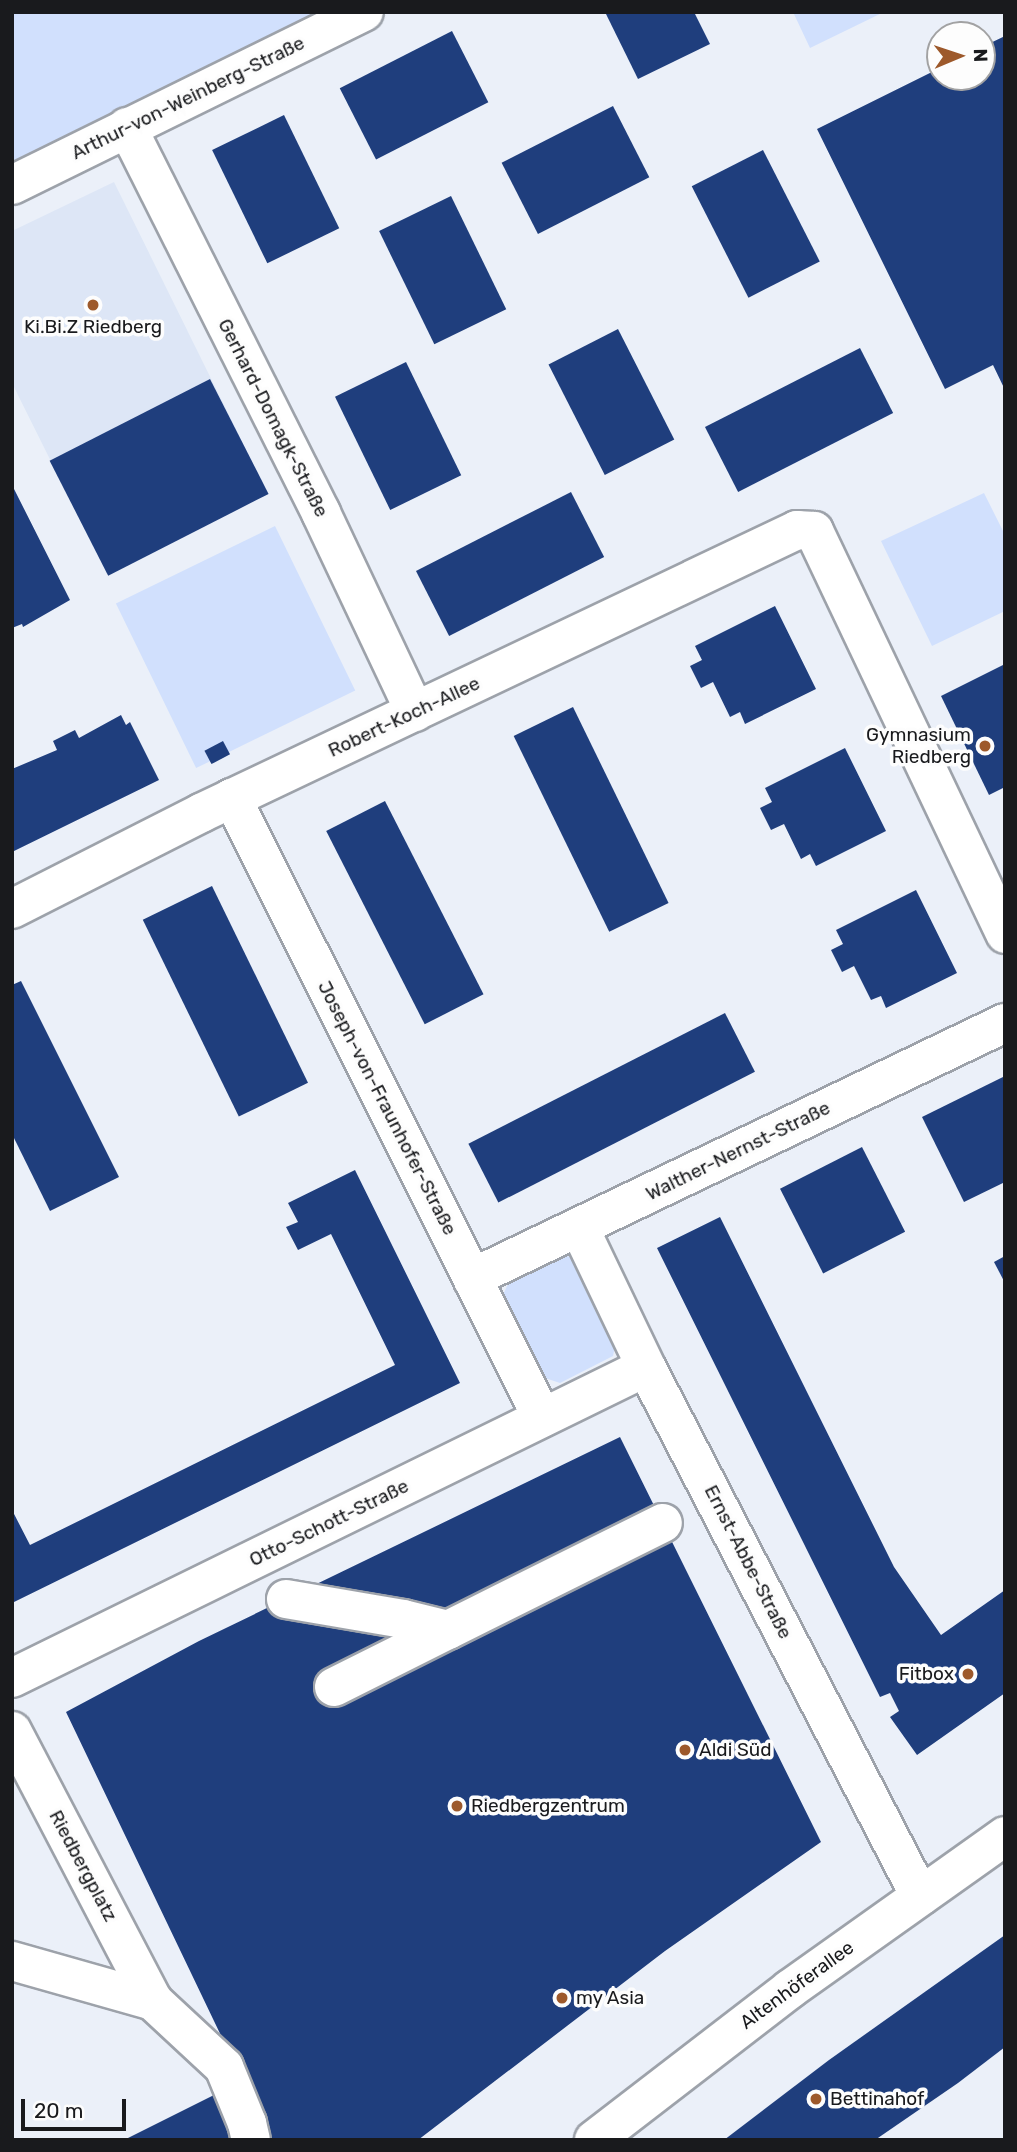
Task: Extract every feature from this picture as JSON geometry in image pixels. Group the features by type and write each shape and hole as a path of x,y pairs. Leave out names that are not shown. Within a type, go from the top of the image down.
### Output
{"street":[{"name":"Arthur-von-Weinberg-Straße","path":"12,185 363,12"},
{"name":"Gerhard-Domagk-Straße","path":"127,127 321,513 415,712"},
{"name":"Robert-Koch-Allee","path":"12,909 232,798 797,530 814,531 1005,934"},
{"name":"Joseph-von-Fraunhofer-Straße","path":"232,798 542,1418"},
{"name":"Walther-Nernst-Straße","path":"472,1278 1005,1023"},
{"name":"Ernst-Abbe-Straße","path":"579,1227 646,1367 920,1896"},
{"name":"Otto-Schott-Straße","path":"12,1678 646,1367"},
{"path":"334,1687 663,1523"},
{"path":"286,1599 403,1619 448,1630"},
{"name":"Riedbergplatz","path":"12,1731 153,2001 224,2067 247,2123 251,2140"},
{"name":"Altenhöferallee","path":"594,2140 790,1989 1005,1836"},
{"name":"Riedbergplatz","path":"12,1961 153,2001"}],"shaded area":[{"path":"18,12 343,12 12,172 12,15"},
{"path":"793,12 884,12 810,48"},
{"name":"Ki.Bi.Z Riedberg","path":"114,182 268,494 107,574 12,383 12,231"},
{"path":"984,493 1005,535 1005,611 932,646 881,541"},
{"path":"275,526 355,690 196,768 116,604"},
{"path":"563,1254 578,1261 617,1336 613,1356 560,1383 539,1376 500,1302 511,1277"}],"building":[{"path":"605,12 694,12 710,44 638,79"},
{"path":"452,31 488,102 376,159 340,88"},
{"path":"1005,36 1005,390 993,365 945,389 817,129 926,75 926,91 996,91 996,40"},
{"path":"613,106 649,177 538,234 502,163"},
{"path":"284,115 339,228 267,263 212,150"},
{"path":"763,150 820,261 748,298 692,186"},
{"path":"451,196 506,309 434,344 379,231"},
{"path":"618,329 674,439 605,475 549,364"},
{"path":"860,348 893,413 738,492 705,427"},
{"path":"406,362 461,475 390,510 335,397"},
{"path":"210,379 269,494 108,576 50,461"},
{"path":"12,485 70,600 23,627 22,624 12,628"},
{"path":"571,492 604,557 449,636 416,571"},
{"path":"775,606 816,689 745,724 740,712 730,717 713,682 701,688 690,666 702,660 695,646"},
{"name":"Gymnasium Riedberg","path":"1005,664 1005,787 989,795 941,696"},
{"path":"573,707 669,903 609,932 514,736"},
{"path":"121,715 126,725 130,722 159,780 12,852 12,769 57,750 53,741 75,730 79,738"},
{"path":"223,741 230,754 212,764 204,751"},
{"path":"845,748 886,831 816,866 810,854 801,859 784,824 771,830 760,808 772,802 765,788"},
{"path":"385,801 484,994 425,1024 326,831"},
{"path":"212,886 308,1083 239,1117 143,920"},
{"path":"916,890 957,973 886,1008 881,996 871,1000 854,966 842,972 831,950 843,944 836,930"},
{"path":"21,981 119,1177 50,1211 12,1134 12,985"},
{"path":"725,1013 755,1072 498,1203 468,1144"},
{"path":"1005,1076 1005,1182 964,1202 922,1117"},
{"path":"862,1147 905,1232 823,1273 780,1189"},
{"path":"355,1170 460,1383 12,1603 12,1510 30,1545 395,1365 331,1234 298,1250 286,1227 298,1222 288,1203"},
{"path":"720,1217 894,1567 941,1635 1005,1590 1005,1693 917,1755 890,1717 899,1711 890,1693 880,1697 657,1248"},
{"path":"1005,1256 1005,1283 994,1262"},
{"name":"Riedbergzentrum","path":"620,1437 821,1842 665,1951 418,2140 271,2140 66,1712 199,1641"},
{"path":"1005,1935 1005,2047 958,2083 875,2140 724,2140 829,2060"},
{"path":"228,2088 233,2140 124,2140"}],"place":[{"name":"Ki.Bi.Z Riedberg","path":"93,305"},
{"name":"Gymnasium Riedberg","path":"985,746"},
{"name":"Fitbox","path":"968,1674"},
{"name":"Aldi Süd","path":"685,1750"},
{"name":"Riedbergzentrum","path":"457,1806"},
{"name":"my Asia","path":"562,1998"},
{"name":"Bettinahof","path":"816,2099"}]}
